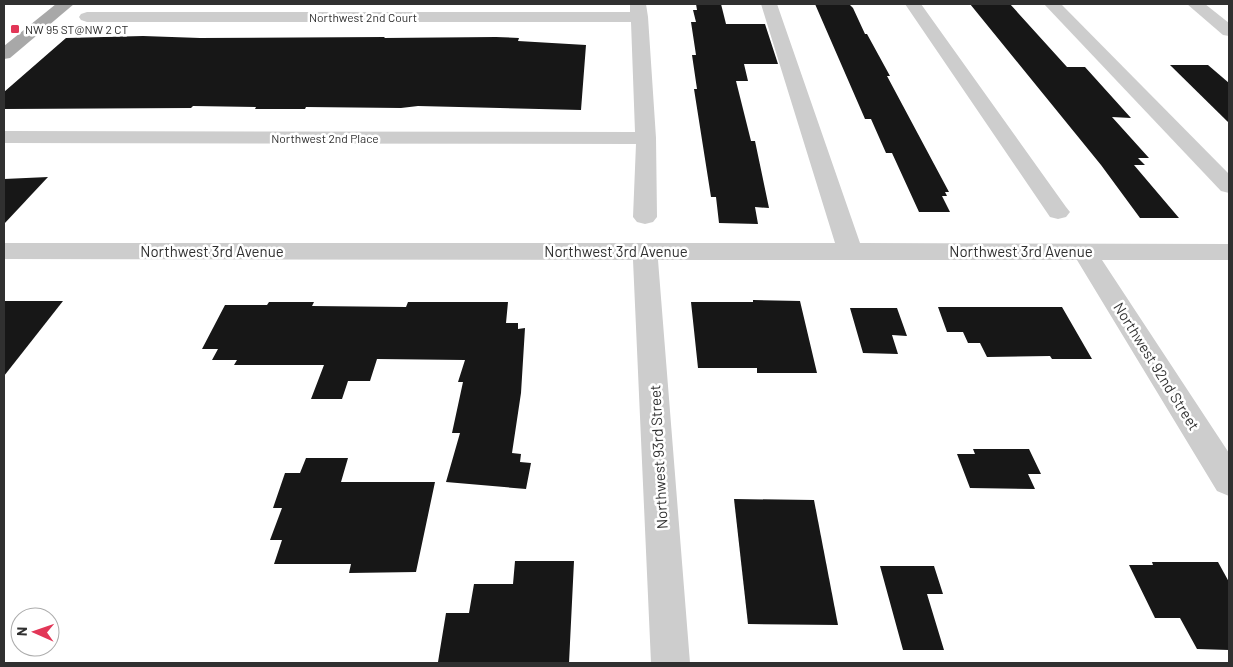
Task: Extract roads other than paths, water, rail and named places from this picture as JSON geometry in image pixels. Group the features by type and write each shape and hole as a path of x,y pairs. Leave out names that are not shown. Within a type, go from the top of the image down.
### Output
{"main road":[{"path":"8,48 66,4"}],"street":[{"path":"769,4 850,251"},
{"path":"912,4 1058,212"},
{"path":"1052,4 1229,186"},
{"path":"1195,4 1229,30"},
{"path":"639,11 646,138 645,217"},
{"name":"Northwest 2nd Court","path":"87,18 639,11"},
{"name":"Northwest 2nd Place","path":"4,137 646,138"},
{"name":"Northwest 3rd Avenue","path":"4,251 1229,252"},
{"name":"Northwest 93rd Street","path":"646,251 670,663"},
{"name":"Northwest 92nd Street","path":"1084,252 1229,481"}],"place":[{"name":"NW 95 ST@NW 2 CT","path":"15,29"}]}
